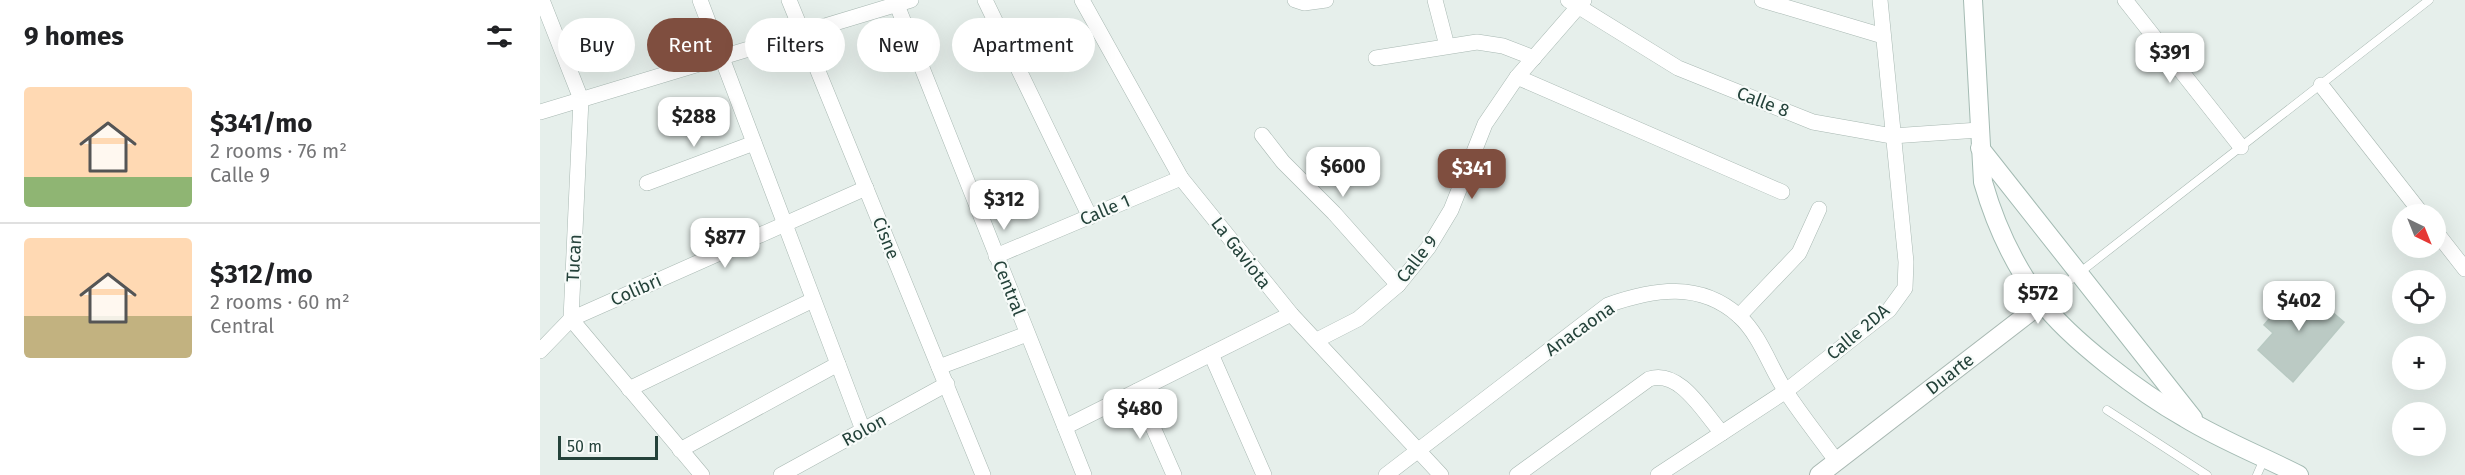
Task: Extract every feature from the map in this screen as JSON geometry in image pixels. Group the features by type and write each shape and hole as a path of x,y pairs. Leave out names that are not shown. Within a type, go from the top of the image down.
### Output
{"main road":[{"path":"1973,0 1983,182 2009,249 2042,303 2069,330 2127,380 2200,426 2300,475"},
{"path":"1980,139 2080,273 2200,426"},
{"name":"Duarte","path":"1819,475 2042,303"}],"street":[{"name":"Tucan","path":"542,0 581,99 571,319"},
{"path":"700,0 707,18"},
{"name":"Cisne","path":"789,0 796,18"},
{"path":"985,0 1090,217"},
{"name":"La Gaviota","path":"1082,0 1181,178 1290,314 1420,450 1440,475"},
{"path":"1295,0 1304,3 1326,0"},
{"path":"1435,0 1447,46"},
{"path":"1762,0 1883,36"},
{"name":"Calle 2DA","path":"1658,475 1786,391 1888,310 1905,288 1906,262 1880,0"},
{"path":"2125,0 2241,147"},
{"path":"845,20 901,2"},
{"name":"Central","path":"901,2 996,256 1084,475"},
{"name":"Calle 8","path":"1577,3 1678,68 1813,122 1892,136 1980,139"},
{"name":"Calle 9","path":"1317,340 1358,319 1398,285 1451,210 1485,124 1517,76 1577,3"},
{"path":"1376,58 1485,42 1534,58"},
{"path":"540,112 669,72"},
{"path":"727,72 864,430"},
{"name":"Cisne","path":"818,72 983,475"},
{"path":"1517,76 1782,192"},
{"path":"2321,85 2414,204"},
{"path":"1262,135 1283,162 1334,213 1398,285"},
{"path":"647,183 754,143"},
{"name":"Calle 1","path":"996,256 1181,178"},
{"name":"Colibri","path":"571,319 866,188"},
{"path":"1739,316 1799,253 1819,209"},
{"path":"2446,245 2465,269"},
{"name":"Anacaona","path":"1386,475 1608,305 1634,296 1684,290 1711,298 1739,316 1754,336 1786,391 1837,462"},
{"path":"629,389 813,300"},
{"path":"1065,427 1290,314"},
{"path":"540,351 571,319 680,450 686,469 702,475"},
{"path":"939,367 1027,334"},
{"path":"1211,354 1264,475"},
{"path":"680,450 838,364"},
{"path":"1517,475 1649,379 1659,376 1676,381 1722,433"},
{"name":"Rolon","path":"781,475 947,384"},
{"path":"1137,391 1174,475"}],"lane":[{"name":"Duarte","path":"2042,303 2429,0"},
{"path":"2107,410 2207,475"},
{"path":"2257,475 2264,457"}],"building":[{"path":"2299,284 2344,322 2293,382 2258,350 2273,333 2264,325"}]}
